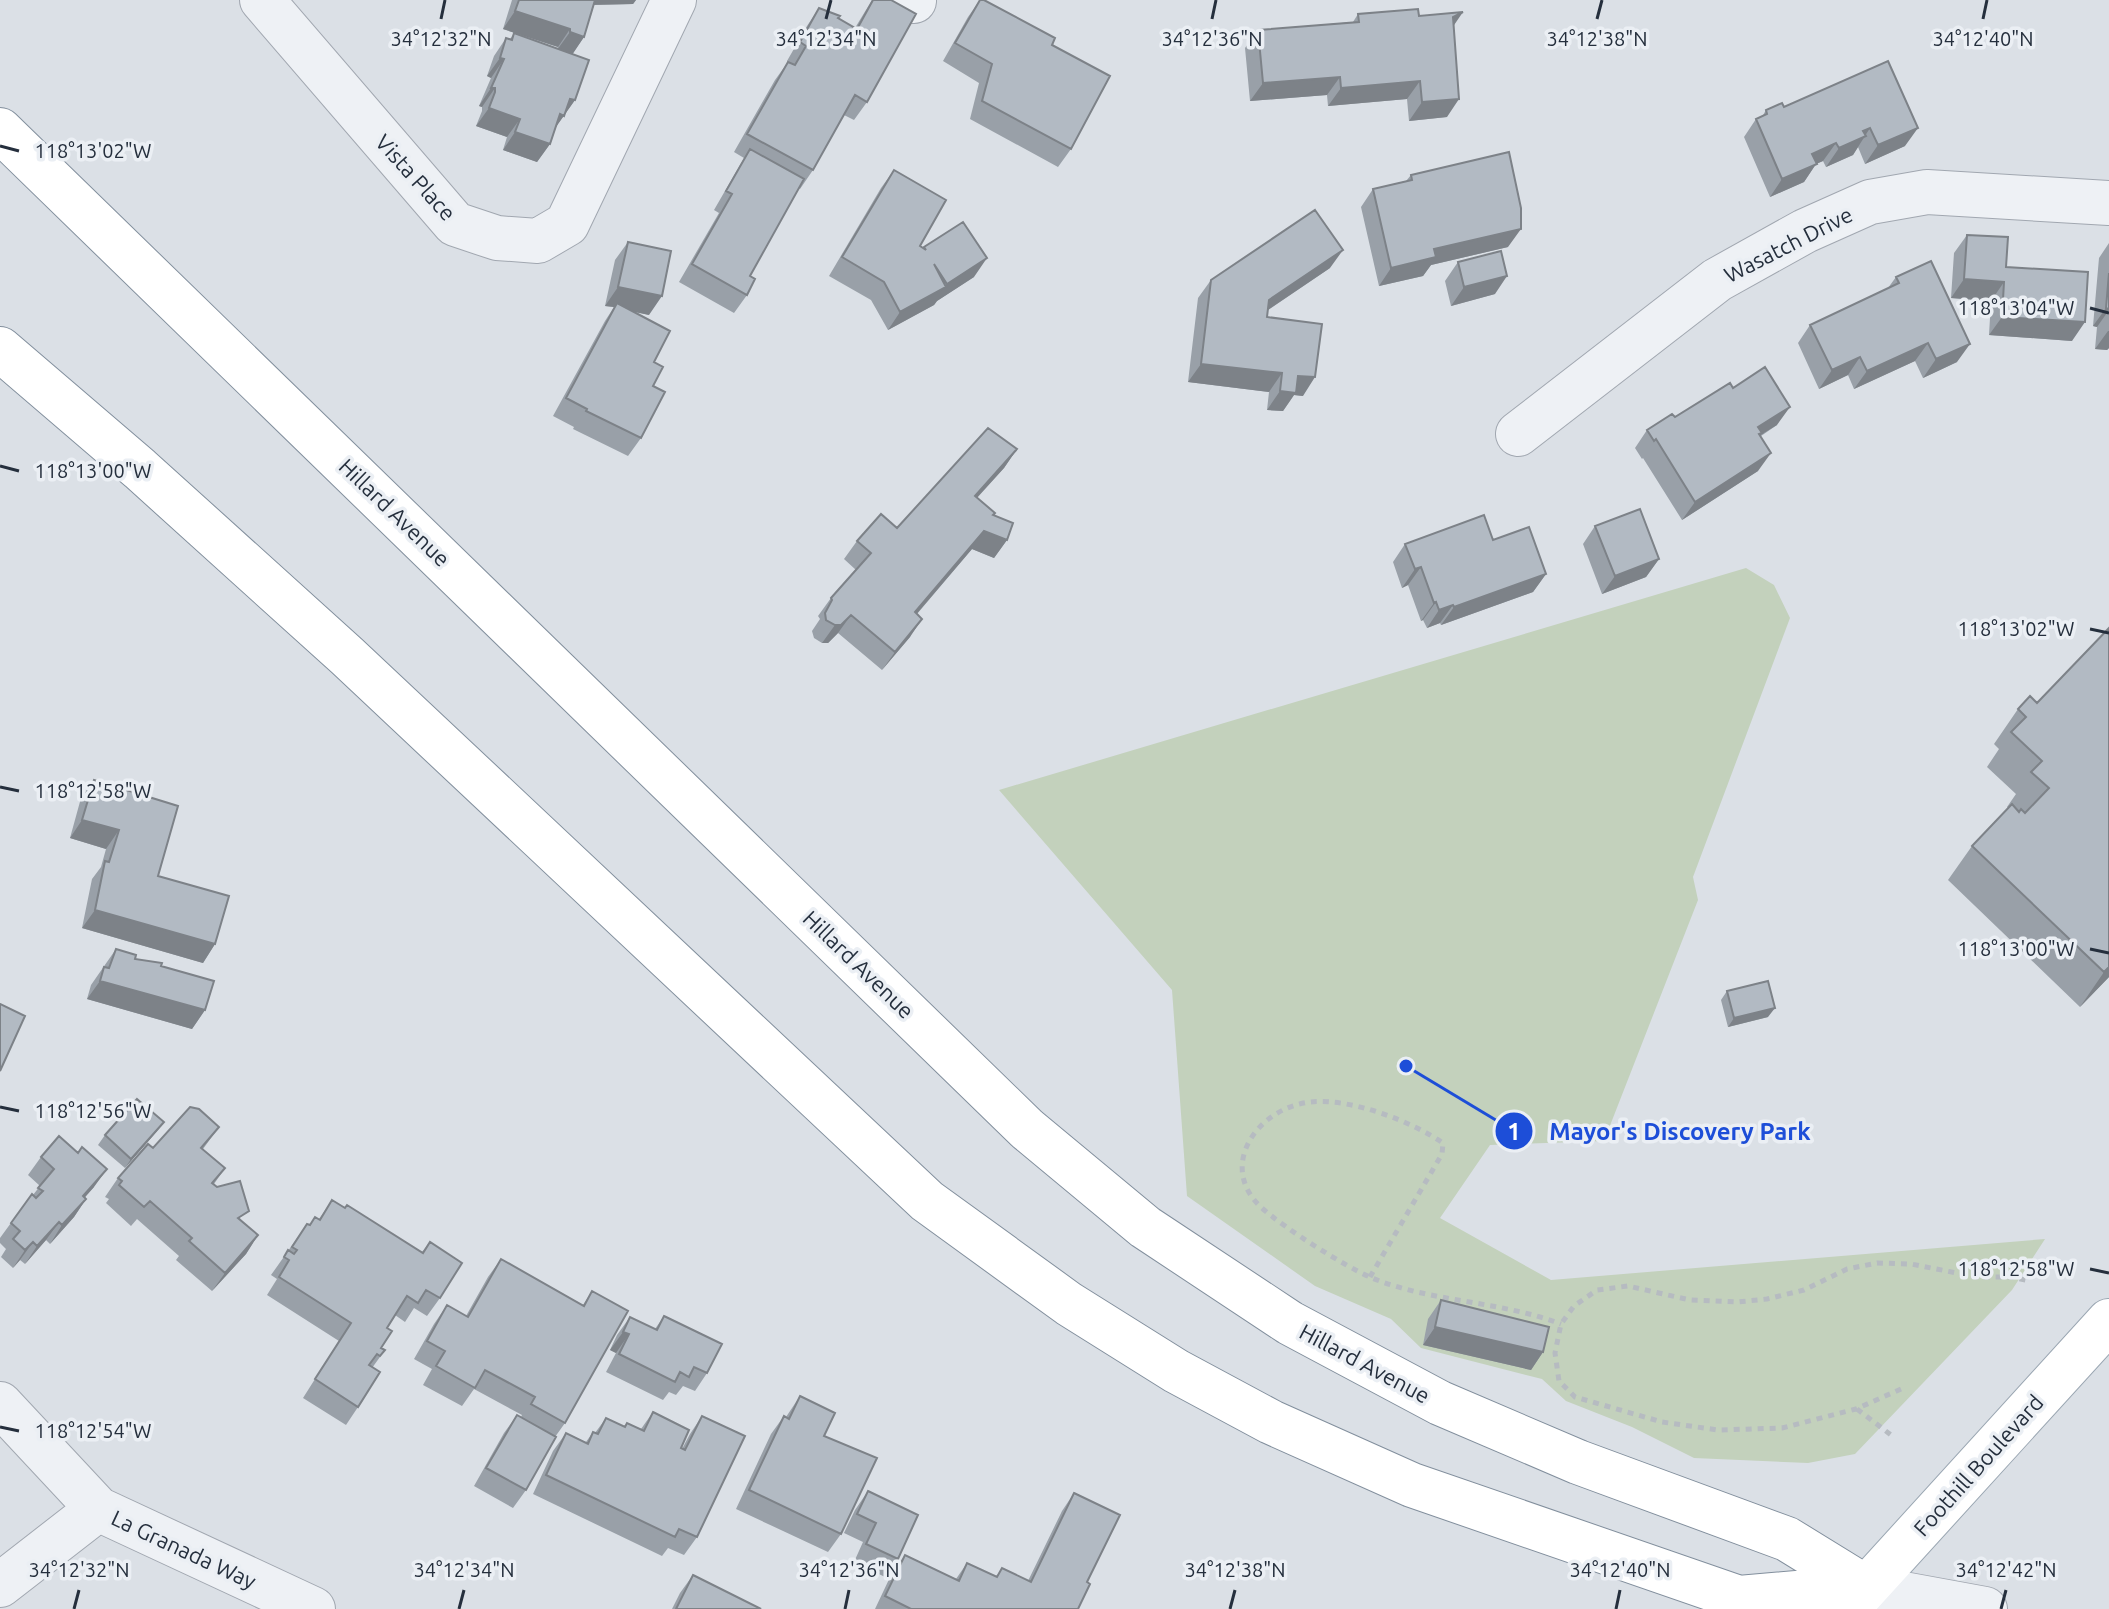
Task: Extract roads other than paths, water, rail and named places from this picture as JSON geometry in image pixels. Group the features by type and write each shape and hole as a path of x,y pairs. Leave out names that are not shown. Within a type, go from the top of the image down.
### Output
{"main road":[{"name":"Hillard Avenue","path":"0,130 1027,1129 1145,1227 1290,1323 1440,1403 1578,1462 1787,1539 1856,1598"},
{"name":"Hillard Avenue","path":"0,349 140,469 347,656 927,1201 1069,1304 1176,1371 1271,1422 1412,1485 1739,1598 1856,1598"},
{"name":"Foothill Boulevard","path":"1856,1598 2109,1321"}],"street":[{"name":"Vista Place","path":"262,0 455,224 497,238 538,241 567,224 674,0"},
{"name":"Wasatch Drive","path":"1518,434 1717,280 1805,231 1870,202 1927,192 2109,203"},
{"name":"La Granada Way","path":"0,1404 98,1509 313,1609"},
{"path":"0,1585 98,1509"},
{"name":"Hillard Avenue","path":"1856,1598 1985,1609"}],"place":[{"name":"Mayor's Discovery Park","path":"1406,1066"}]}
